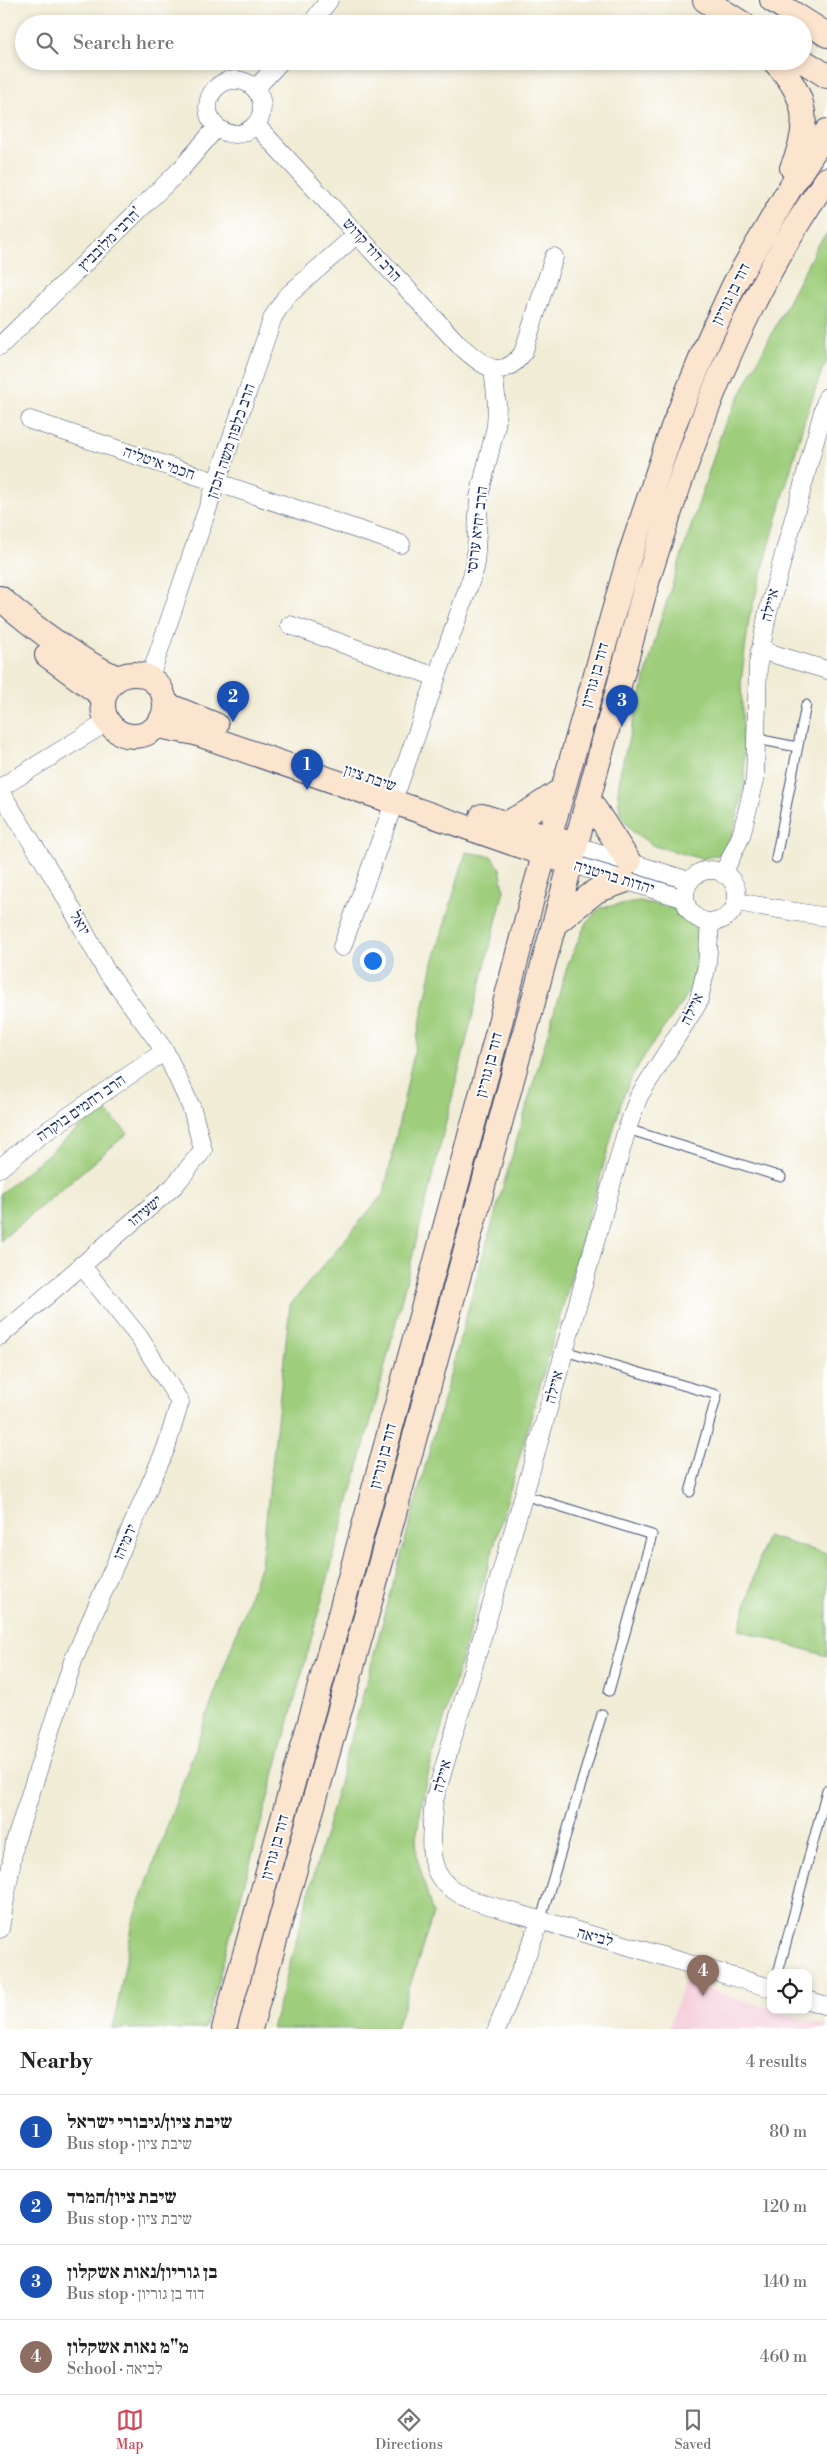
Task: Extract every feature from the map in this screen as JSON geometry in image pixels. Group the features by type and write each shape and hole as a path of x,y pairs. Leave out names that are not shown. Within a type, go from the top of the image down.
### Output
{"main road":[{"path":"704,0 728,15"},
{"path":"772,0 796,15"},
{"path":"787,0 827,18"},
{"path":"812,25 827,34"},
{"path":"812,67 827,76"},
{"path":"735,283 776,206 801,148 804,127 803,106 797,89 782,70"},
{"name":"דוד בן גוריון","path":"224,2029 337,1627 487,1073 534,891 629,558 650,492 710,337 735,283 790,188 827,131"},
{"name":"דוד בן גוריון","path":"250,2029 557,922 648,579 677,489 735,340 764,280 827,179"},
{"path":"784,249 827,198"},
{"path":"0,598 34,627 75,656 110,687"},
{"path":"0,619 110,687"},
{"path":"136,673 150,677 162,692 165,704 163,716 156,726 143,734 127,735 112,728 107,722 102,709 110,687 136,673"},
{"name":"שיבת ציון","path":"165,704 396,795"},
{"name":"שיבת ציון","path":"156,726 196,733 396,795 547,846"},
{"path":"534,891 531,871 507,833 530,811 563,789"},
{"path":"557,922 596,891 627,871 589,800"},
{"name":"יהדות בריטניה","path":"547,846 574,855"}],"street":[{"path":"318,15 329,0"},
{"path":"255,89 273,70"},
{"path":"233,79 244,81 255,89 260,95 262,106 261,116 256,125 247,132 236,135 226,134 216,128 210,119 207,109 208,98 214,89 222,82 233,79"},
{"name":"הרב דוד קדוש","path":"256,125 459,345 493,369"},
{"name":"הרבי מלובביץ'","path":"0,346 181,168 216,128"},
{"name":"הרב כלפון משה הכהן","path":"150,677 273,317 286,297 357,234"},
{"path":"493,369 503,369 515,363 523,353 554,257"},
{"name":"הרב יחיא ערוסי","path":"342,947 475,568 479,497 496,426 498,404 493,369"},
{"name":"איילה","path":"723,874 741,836 750,807 755,780 760,650 767,616 827,397"},
{"name":"חכמי איטליה","path":"30,420 401,544"},
{"path":"290,625 436,678"},
{"path":"760,650 827,670"},
{"path":"0,790 107,722"},
{"name":"יואל","path":"0,790 62,889 105,969 165,1051"},
{"name":"יהדות בריטניה","path":"574,855 627,871 690,880"},
{"path":"714,870 723,874 734,885 736,902 728,916 721,920 710,922 692,915 685,899 686,888 690,880 705,871 714,870"},
{"name":"יהדות בריטניה","path":"627,871 685,899"},
{"path":"736,902 827,917"},
{"name":"איילה","path":"434,1865 431,1835 434,1801 524,1495 627,1129 640,1096 698,1003 707,965 710,922"},
{"name":"הרב רחמים בוקרה","path":"0,1168 45,1132 165,1051"},
{"name":"ישעיהו","path":"0,1336 174,1186 203,1150 192,1109 165,1051"},
{"name":"ירמיהו","path":"0,1929 7,1841 73,1661 166,1448 180,1402 139,1337 81,1265"},
{"name":"לביאה","path":"434,1865 446,1885 468,1899 540,1922 767,1987"},
{"path":"497,2029 540,1922"},
{"path":"812,2001 827,2006"}],"lane":[{"path":"776,858 806,704"},
{"path":"757,739 797,747"},
{"path":"627,1129 781,1177"},
{"path":"564,1351 717,1395 690,1492"},
{"path":"524,1495 652,1535 608,1692"},
{"path":"540,1922 602,1714"},
{"path":"779,1969 827,1790"}],"shaded area":[{"path":"683,1982 767,2008 767,2014 787,2014 827,2027 827,2029 669,2029"}],"green space":[{"path":"827,233 827,362 822,370 803,425 749,619 741,682 745,786 733,833 720,854 702,859 654,846 632,831 620,813 618,793 621,768 660,622 723,428 817,246"},
{"path":"466,852 491,856 500,868 504,890 376,1402 204,2029 113,2029 133,1922 261,1564 290,1305 384,1193 433,963"},
{"path":"639,901 674,908 701,925 701,947 698,966 684,999 640,1063 623,1097 425,1786 416,1838 417,1858 433,1914 396,2029 272,2029 479,1269 568,964 586,923 600,908"},
{"path":"103,1108 128,1133 0,1241 0,1194"},
{"path":"766,1536 827,1554 827,1656 739,1630"}],"place":[{"name":"שיבת ציון/המרד","path":"233,722"},
{"name":"בן גוריון/נאות אשקלון","path":"622,726"},
{"name":"שיבת ציון/גיבורי ישראל","path":"307,790"},
{"name":"מ\"מ נאות אשקלון","path":"703,1996"}]}
